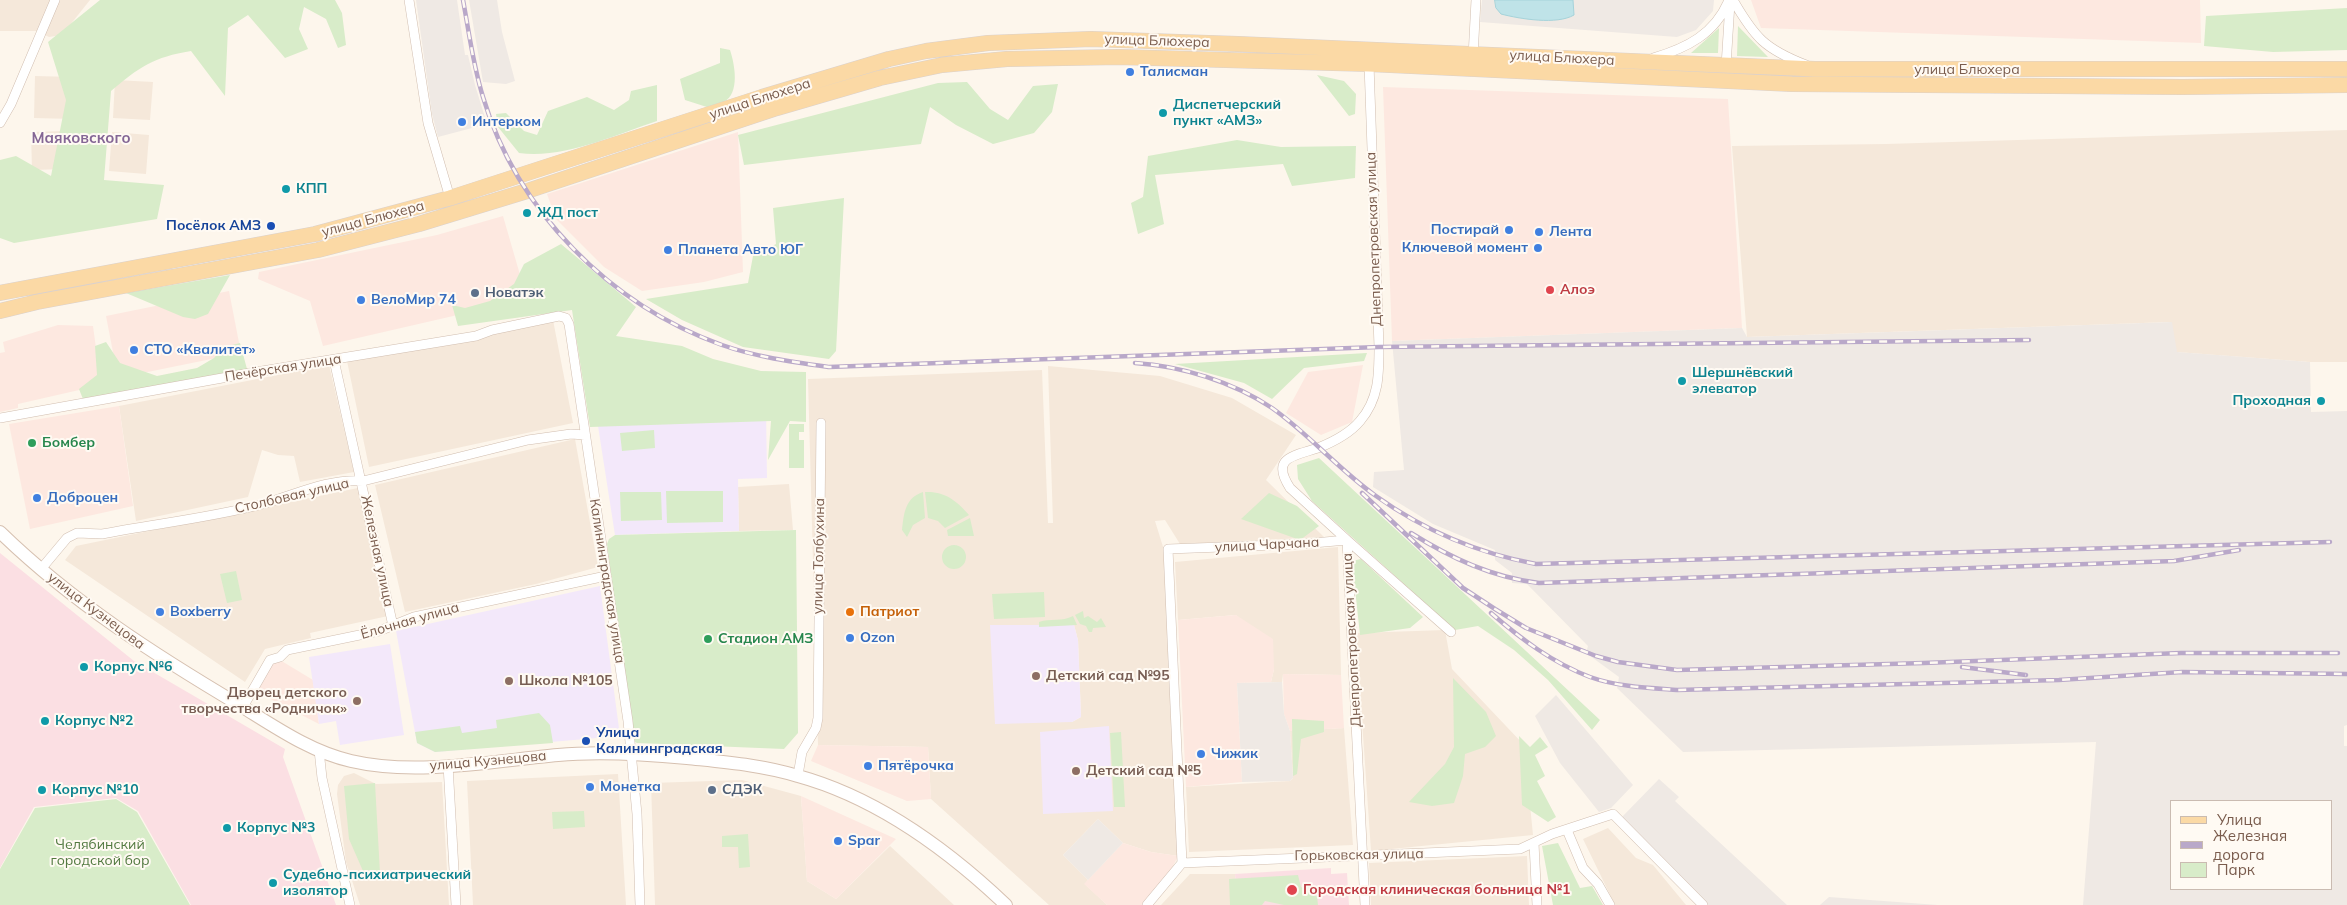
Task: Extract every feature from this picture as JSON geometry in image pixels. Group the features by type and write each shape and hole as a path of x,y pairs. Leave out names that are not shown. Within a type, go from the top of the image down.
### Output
{"main road":[{"name":"улица Блюхера","path":"0,293 315,234 450,198 762,97 889,59 926,51 988,42 1091,39 1369,57 1473,69 1792,84 2183,87 2347,85"},
{"name":"улица Блюхера","path":"0,311 36,302 318,250 419,224 527,191 777,108 880,78 942,65 1007,59 1369,57 1473,53 1635,63 1815,69 2347,69"}],"street":[{"path":"0,124 11,104 55,0"},
{"path":"409,0 428,123 450,198"},
{"path":"1473,69 1476,0"},
{"path":"1635,63 1680,50 1709,30 1723,14 1731,0"},
{"path":"1726,66 1731,0"},
{"path":"1731,0 1745,21 1766,46 1815,69"},
{"name":"Днепропетровская улица","path":"1365,905 1347,540 1290,488 1284,478 1282,466 1293,455 1318,447 1350,431 1371,405 1377,388 1379,347 1369,57"},
{"name":"Печёрская улица","path":"0,418 476,336 492,330 559,316 566,318"},
{"name":"Калининградская улица","path":"566,318 569,324 632,754 640,905"},
{"name":"Железная улица","path":"334,360 363,481 393,626"},
{"name":"улица Толбухина","path":"798,775 802,752 816,728 818,718 821,423"},
{"name":"Столбовая улица","path":"41,569 67,538 77,533 102,534 259,505 298,492 347,480 363,481 528,440 571,434 585,435"},
{"name":"улица Кузнецова","path":"0,532 41,569 144,648 243,708 319,750 352,762 398,766 448,765 534,759 559,755 632,754 748,765 798,775 842,792 918,833 968,869 1006,905"},
{"path":"1347,540 1451,632"},
{"name":"улица Чарчана","path":"1182,863 1168,550 1347,540"},
{"name":"Ёлочная улица","path":"243,708 270,660 280,658 287,650 379,632 414,617 606,576"},
{"path":"319,750 324,788 350,905"},
{"path":"448,765 456,905"},
{"name":"Горьковская улица","path":"1182,863 1520,848 1534,844 1552,834 1613,814 1703,905"},
{"path":"1567,830 1583,868 1598,884 1610,905"},
{"path":"1534,844 1537,905"},
{"path":"1147,905 1182,863"}],"shaded area":[{"path":"0,0 90,0 62,35 49,37 37,31 0,31"},
{"path":"416,0 457,0 465,55 468,55 487,124 438,137 432,114"},
{"path":"469,0 497,0 502,32 515,81 506,84 483,82"},
{"path":"1482,0 1714,0 1713,11 1696,30 1677,37 1480,22"},
{"path":"1751,0 2200,0 2201,43 1761,28"},
{"path":"35,76 74,77 73,119 34,118"},
{"path":"115,80 153,82 150,120 113,118"},
{"path":"1383,87 1728,99 1742,328 1392,341"},
{"path":"2347,130 2347,362 2310,362 2176,352 2171,322 1747,337 1732,146 1886,144"},
{"path":"65,131 65,169 32,170 31,132"},
{"path":"112,132 149,135 146,174 109,171"},
{"path":"738,132 743,272 704,282 642,291 604,267 556,219 547,194"},
{"path":"503,216 527,299 323,346 310,301 258,279 259,272 437,235"},
{"path":"229,291 241,353 118,378 106,316"},
{"path":"553,320 573,423 369,467 347,361"},
{"path":"2172,322 2177,352 2310,362 2311,412 2347,411 2347,725 2344,726 2344,746 2347,746 2347,905 2083,905 2096,742 1683,752 1617,688 1619,677 1586,653 1588,646 1527,584 1512,583 1512,573 1495,560 1495,550 1433,524 1373,487 1374,472 1404,470 1392,341 1742,328 1747,337"},
{"path":"58,325 93,326 101,385 18,404 18,408 0,412 0,353 5,352 3,342"},
{"path":"329,365 354,472 300,482 294,456 278,455 262,450 248,497 136,521 119,406"},
{"path":"1363,365 1352,422 1321,435 1286,413 1308,372"},
{"path":"1048,366 1160,376 1232,398 1296,435 1266,480 1324,537 1180,544 1165,520 1155,521 1164,550 1178,856 1151,852 1123,843 1098,819 1063,855 1088,880 1085,884 1107,905 1049,905 931,799 928,747 818,745 808,379 1042,370 1048,523 1053,523","holes":["1074,625 1078,640 1081,717 1072,722"]},
{"path":"119,406 133,506 30,529 9,424"},
{"path":"766,410 767,478 738,479 739,531 615,535 598,426"},
{"path":"575,439 598,567 536,584 405,612 375,485"},
{"path":"789,484 793,530 739,531 738,487"},
{"path":"358,488 388,616 310,633 311,638 265,649 245,682 65,560 76,546"},
{"path":"1338,547 1341,675 1283,674 1282,682 1271,682 1274,669 1236,615 1178,620 1175,562"},
{"path":"0,553 134,661 285,749 283,757 336,905 191,905 138,811 116,798 34,807 0,868"},
{"name":"Школа №105","path":"600,586 620,736 435,752 417,743 396,631"},
{"path":"1236,615 1273,639 1274,669 1271,682 1237,683 1242,782 1186,787 1178,620"},
{"name":"Детский сад №95","path":"990,625 1074,625 1078,640 1081,717 1072,722 995,724"},
{"path":"1445,630 1452,669 1524,745 1533,835 1371,851 1356,633"},
{"name":"Дворец детского творчества «Родничок»","path":"390,644 404,735 340,745 336,721 319,724 309,657"},
{"path":"275,657 313,680 319,724 255,691"},
{"path":"1283,674 1341,675 1344,728 1290,731 1284,714"},
{"path":"1282,682 1284,714 1290,731 1293,778 1290,781 1242,782 1237,683"},
{"path":"1556,695 1633,785 1611,808 1599,812 1560,763 1535,716"},
{"name":"Детский сад №5","path":"1109,726 1113,811 1043,814 1040,732"},
{"path":"1344,728 1353,845 1189,852 1186,787 1290,781 1293,778 1290,731"},
{"path":"818,745 928,747 931,799 907,801 811,761"},
{"path":"354,773 376,784 442,782 449,905 360,905 346,862 337,794 338,785 344,776"},
{"path":"618,774 626,905 473,905 467,781"},
{"path":"1659,779 1679,797 1675,801 1787,905 1708,905 1622,817"},
{"path":"742,780 801,796 807,881 836,899 890,846 954,905 655,905 651,783"},
{"path":"801,796 896,839 836,899 807,881"},
{"path":"1098,819 1123,843 1088,880 1063,855"},
{"path":"1608,828 1636,858 1653,865 1686,905 1615,905 1583,839"},
{"path":"1123,843 1151,852 1178,856 1171,870 1142,905 1107,905 1084,884"},
{"path":"1527,856 1529,905 1371,905 1369,863"},
{"name":"Городская клиническая больница №1","path":"1331,868 1331,874 1347,873 1349,905 1237,905 1235,874"},
{"path":"1190,874 1235,874 1237,905 1161,905"},
{"path":"1829,897 1938,905 1820,905"}],"green space":[{"path":"100,0 335,0 342,13 346,45 338,48 326,19 304,7 299,29 308,49 285,58 248,15 228,28 225,96 191,51 167,56 139,69 111,91 104,180 164,185 157,219 14,243 0,238 0,160 16,156 51,176 66,100 48,42"},
{"path":"2347,8 2347,50 2273,52 2204,46 2206,16"},
{"path":"1738,26 1768,57 1737,56"},
{"path":"1719,28 1718,53 1691,53"},
{"path":"720,48 730,50 733,63 735,78 729,98 710,108 685,100 680,79 720,63"},
{"path":"1317,75 1344,81 1356,94 1355,114 1349,116"},
{"path":"967,82 990,109 1008,120 1033,86 1058,84 1052,112 1034,133 993,144 956,125 930,107 921,144 744,165 738,135 938,83"},
{"path":"657,85 657,121 572,149 536,154 519,153 498,127 496,114 506,113 524,131 537,135 548,111 587,97 614,110 629,100 631,91"},
{"path":"1237,140 1281,147 1356,146 1355,178 1292,186 1283,164 1155,175 1164,224 1138,234 1131,203 1143,197 1148,156"},
{"path":"844,198 836,351 829,359 743,347 682,320 646,299 748,283 753,256 776,244 773,208"},
{"path":"561,244 636,307 616,336 682,346 713,359 761,371 806,372 806,422 790,421 768,460 771,421 590,427 572,310 458,326 452,305 465,308 490,301 514,284 524,264"},
{"path":"230,275 208,314 195,319 183,317 126,293"},
{"path":"106,342 120,363 157,376 197,368 214,358 224,347 240,343 247,369 83,399 79,389 97,375 95,346"},
{"path":"1367,353 1364,361 1304,368 1272,399 1244,383 1175,364"},
{"path":"789,424 804,424 804,432 799,432 799,440 804,440 804,468 789,468"},
{"path":"654,430 655,448 622,451 620,433"},
{"path":"1319,458 1600,720 1592,730 1548,680 1514,650 1478,626 1455,630 1312,501 1298,479 1297,465"},
{"path":"666,491 723,491 723,522 667,523"},
{"path":"620,492 661,492 662,520 621,521"},
{"path":"923,492 925,518 913,525 907,537 902,530 906,507 912,498"},
{"path":"925,492 945,495 960,505 969,515 945,528 938,521 928,518"},
{"path":"1269,493 1297,506 1319,526 1300,540 1241,519"},
{"path":"970,518 974,536 948,536 947,530"},
{"name":"Стадион АМЗ","path":"796,530 798,733 784,749 637,743 633,741 607,544 609,539 615,535"},
{"path":"954,545 963,548 966,557 963,566 954,569 945,566 942,557 945,548"},
{"path":"1361,559 1423,617 1410,628 1360,635 1352,561"},
{"path":"236,571 242,600 227,603 220,574"},
{"path":"1044,592 1045,617 994,619 992,594"},
{"path":"1083,611 1084,618 1088,616 1097,622 1101,618 1106,627 1093,628 1092,632 1089,632 1086,626 1080,624 1075,615"},
{"path":"1073,616 1077,625 1039,627 1039,622 1065,619"},
{"path":"1453,678 1486,712 1496,736 1485,747 1465,754 1463,776 1454,803 1432,806 1409,802 1445,764 1454,747"},
{"path":"539,713 550,725 553,743 435,752 417,743 415,732 460,726 462,733 497,728 496,720"},
{"path":"1292,719 1324,721 1324,732 1301,739 1297,774 1293,776"},
{"path":"1121,732 1125,807 1114,807 1110,733"},
{"path":"1519,736 1530,747 1540,737 1548,747 1535,755 1545,776 1537,781 1556,817 1548,822 1522,805"},
{"path":"375,783 380,873 363,871 349,839 344,786"},
{"name":"Челябинский городской бор","path":"116,799 137,812 190,905 0,905 0,869 35,808"},
{"path":"584,811 585,827 553,829 552,812"},
{"path":"748,834 750,867 739,868 738,847 722,847 722,836"},
{"path":"1558,843 1580,888 1592,886 1603,905 1553,905 1542,846"},
{"path":"1298,875 1301,887 1317,896 1318,905 1284,905 1265,901 1262,905 1230,905 1229,879"}],"water":[{"path":"1495,0 1573,0 1574,15 1558,20 1518,18 1501,14 1496,8"}],"railway":[{"path":"463,0 474,61 483,97 498,139 519,178 544,215 573,249 606,279 642,305 681,328 722,345 761,356 829,367 1379,347 2029,340"},
{"path":"1135,363 1189,372 1241,390 1286,418 1362,486 1413,520 1472,547 1536,564 2330,542"},
{"path":"1362,493 1463,588 1526,628 1596,656 1618,662 1677,670 2181,653 2338,653"},
{"path":"1411,533 1441,551 1472,565 1504,576 1539,583 2174,561 2239,550"},
{"path":"1491,613 1538,650 1576,671 1611,683 1656,689 2059,680 2182,672 2347,674"},
{"path":"1962,667 2026,675"}],"place":[{"name":"Талисман","path":"1130,72"},
{"name":"Диспетчерский пункт «АМЗ»","path":"1163,113"},
{"name":"Интерком","path":"462,122"},
{"name":"КПП","path":"286,189"},
{"name":"ЖД пост","path":"527,213"},
{"name":"Посёлок АМЗ","path":"271,226"},
{"name":"Постирай","path":"1509,230"},
{"name":"Лента","path":"1539,232"},
{"name":"Ключевой момент","path":"1538,248"},
{"name":"Планета Авто ЮГ","path":"668,250"},
{"name":"Алоэ","path":"1550,290"},
{"name":"Новатэк","path":"475,293"},
{"name":"ВелоМир 74","path":"361,300"},
{"name":"СТО «Квалитет»","path":"134,350"},
{"name":"Шершнёвский элеватор","path":"1682,381"},
{"name":"Проходная","path":"2321,401"},
{"name":"Бомбер","path":"32,443"},
{"name":"Доброцен","path":"37,498"},
{"name":"Boxberry","path":"160,612"},
{"name":"Патриот","path":"850,612"},
{"name":"Ozon","path":"850,638"},
{"name":"Стадион АМЗ","path":"708,639"},
{"name":"Корпус №6","path":"84,667"},
{"name":"Детский сад №95","path":"1036,676"},
{"name":"Школа №105","path":"509,681"},
{"name":"Дворец детского творчества «Родничок»","path":"357,701"},
{"name":"Корпус №2","path":"45,721"},
{"name":"Улица Калининградская","path":"586,741"},
{"name":"Чижик","path":"1201,754"},
{"name":"Пятёрочка","path":"868,766"},
{"name":"Детский сад №5","path":"1076,771"},
{"name":"Монетка","path":"590,787"},
{"name":"Корпус №10","path":"42,790"},
{"name":"СДЭК","path":"712,790"},
{"name":"Корпус №3","path":"227,828"},
{"name":"Spar","path":"838,841"},
{"name":"Судебно-психиатрический изолятор","path":"273,883"},
{"name":"Городская клиническая больница №1","path":"1292,890"}],"district":[{"name":"Маяковского","path":"81,138"}]}
